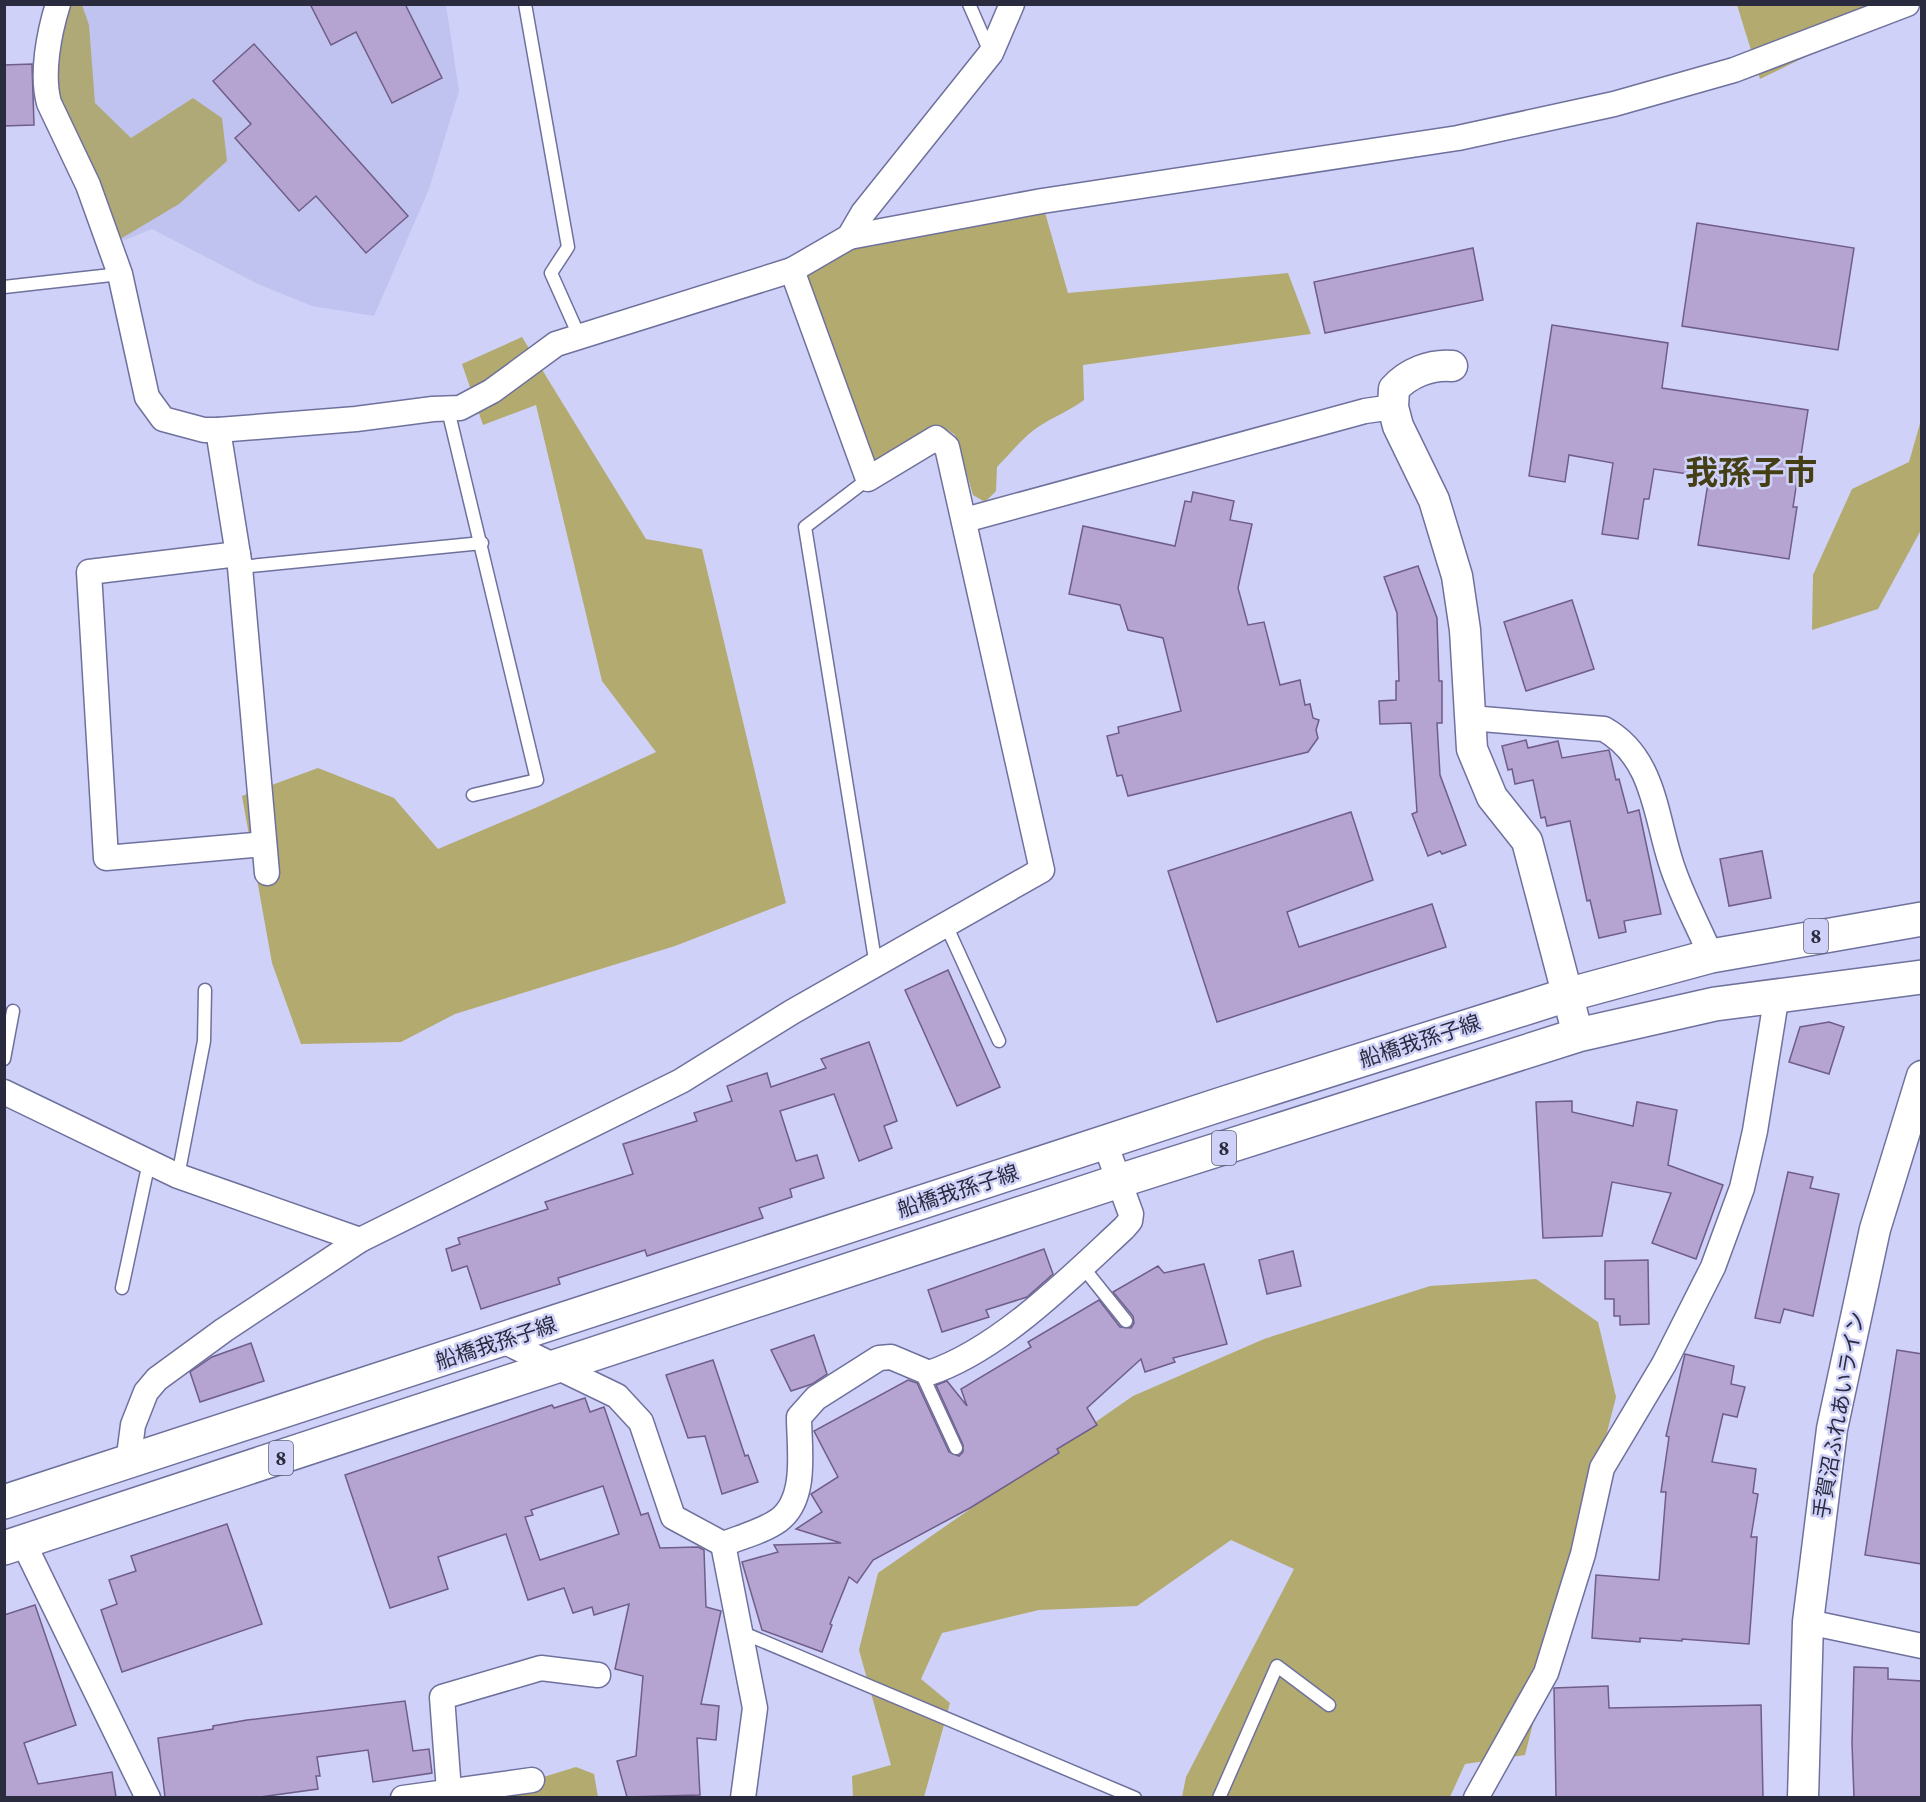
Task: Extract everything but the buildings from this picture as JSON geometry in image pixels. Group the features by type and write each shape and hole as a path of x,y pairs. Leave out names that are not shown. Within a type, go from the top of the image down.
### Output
{"main road":[{"name":"船橋我孫子線","path":"4,1502 1567,995 1711,956 1868,926 1922,919"},
{"name":"船橋我孫子線","path":"14,1545 558,1368 1119,1181 1578,1035 1652,1016 1777,994 1922,976"}],"street":[{"path":"58,4 52,22 46,89 49,103 88,185 120,274 147,398 163,418 204,430 460,408 492,391 556,344 792,270 849,237 1042,201 1458,138 1614,104 1734,70 1907,4"},
{"path":"849,237 863,213 991,53 1012,4"},
{"path":"128,1463 133,1425 146,1392 157,1379 224,1330 360,1240 681,1081 792,1012 1042,870 947,447 936,438 868,479 792,270"},
{"path":"1452,366 1442,365 1404,378 1394,389 1393,407 1405,444 1434,500 1457,576 1465,630 1472,749 1481,776 1492,797 1527,841 1578,1035"},
{"path":"965,520 1365,411 1393,407"},
{"path":"218,430 239,560 267,873"},
{"path":"239,560 89,572 106,858 264,844"},
{"path":"1470,718 1604,729 1614,734 1644,769 1657,803 1671,863 1711,956"},
{"path":"1476,1797 1546,1673 1583,1554 1602,1468 1664,1364 1713,1267 1742,1188 1758,1110 1777,994"},
{"name":"手賀沼ふれあいライン","path":"1803,1797 1808,1622 1832,1429 1875,1229 1922,1076"},
{"path":"4,1092 178,1176 360,1240"},
{"path":"723,1545 779,1520 792,1506 799,1481 799,1417 816,1398 879,1358 891,1357 929,1372 956,1364 1005,1331 1082,1266 1130,1221 1131,1214 1105,1143"},
{"path":"503,1341 617,1396 641,1422 673,1517 723,1545 755,1708 743,1797"},
{"path":"14,1545 148,1797"},
{"path":"1808,1622 1922,1646"},
{"path":"449,1791 442,1697 541,1668 598,1675"},
{"path":"404,1797 532,1780"}],"lane":[{"path":"525,4 568,247 551,273 580,338"},
{"path":"969,4 991,53"},
{"path":"4,287 120,274"},
{"path":"448,410 482,543 537,780 472,795"},
{"path":"868,479 805,527 876,966"},
{"path":"239,560 482,543"},
{"path":"946,925 999,1041"},
{"path":"178,1176 204,1041 205,990"},
{"path":"4,1059 13,1011"},
{"path":"122,1288 149,1162"},
{"path":"1082,1266 1126,1321"},
{"path":"920,1369 956,1448"},
{"path":"740,1632 1135,1797"},
{"path":"1219,1797 1277,1666 1329,1705"}],"shaded area":[{"path":"63,4 446,5 459,91 429,189 374,316 312,306 258,284 152,229 125,240 113,236"},
{"path":"65,5 82,5 89,25 95,103 131,138 193,98 222,118 227,161 179,204 122,238 116,236 54,94"},
{"path":"1737,5 1896,5 1854,33 1760,79"},
{"path":"1044,209 1068,293 1288,273 1311,334 1083,365 1084,400 1038,427 1017,446 997,467 996,491 985,502 973,495 955,435 945,428 925,433 876,467 806,274 853,247"},
{"path":"522,337 646,539 702,549 786,903 675,946 455,1014 401,1042 301,1044 272,963 242,796 318,768 394,798 438,849 542,805 656,752 602,681 536,405 483,425 462,364"},
{"path":"1921,420 1921,530 1878,609 1812,630 1813,575 1852,489 1909,462"},
{"path":"1536,1279 1598,1322 1616,1397 1525,1755 1465,1764 1450,1797 1182,1797 1186,1777 1294,1569 1231,1540 1137,1606 1039,1610 942,1633 921,1679 950,1703 924,1797 853,1797 852,1776 891,1765 859,1650 878,1573 1133,1396 1264,1339 1430,1286"},
{"path":"576,1767 594,1774 598,1797 475,1798"}],"district":[{"name":"我孫子市","path":"1751,472"}]}
